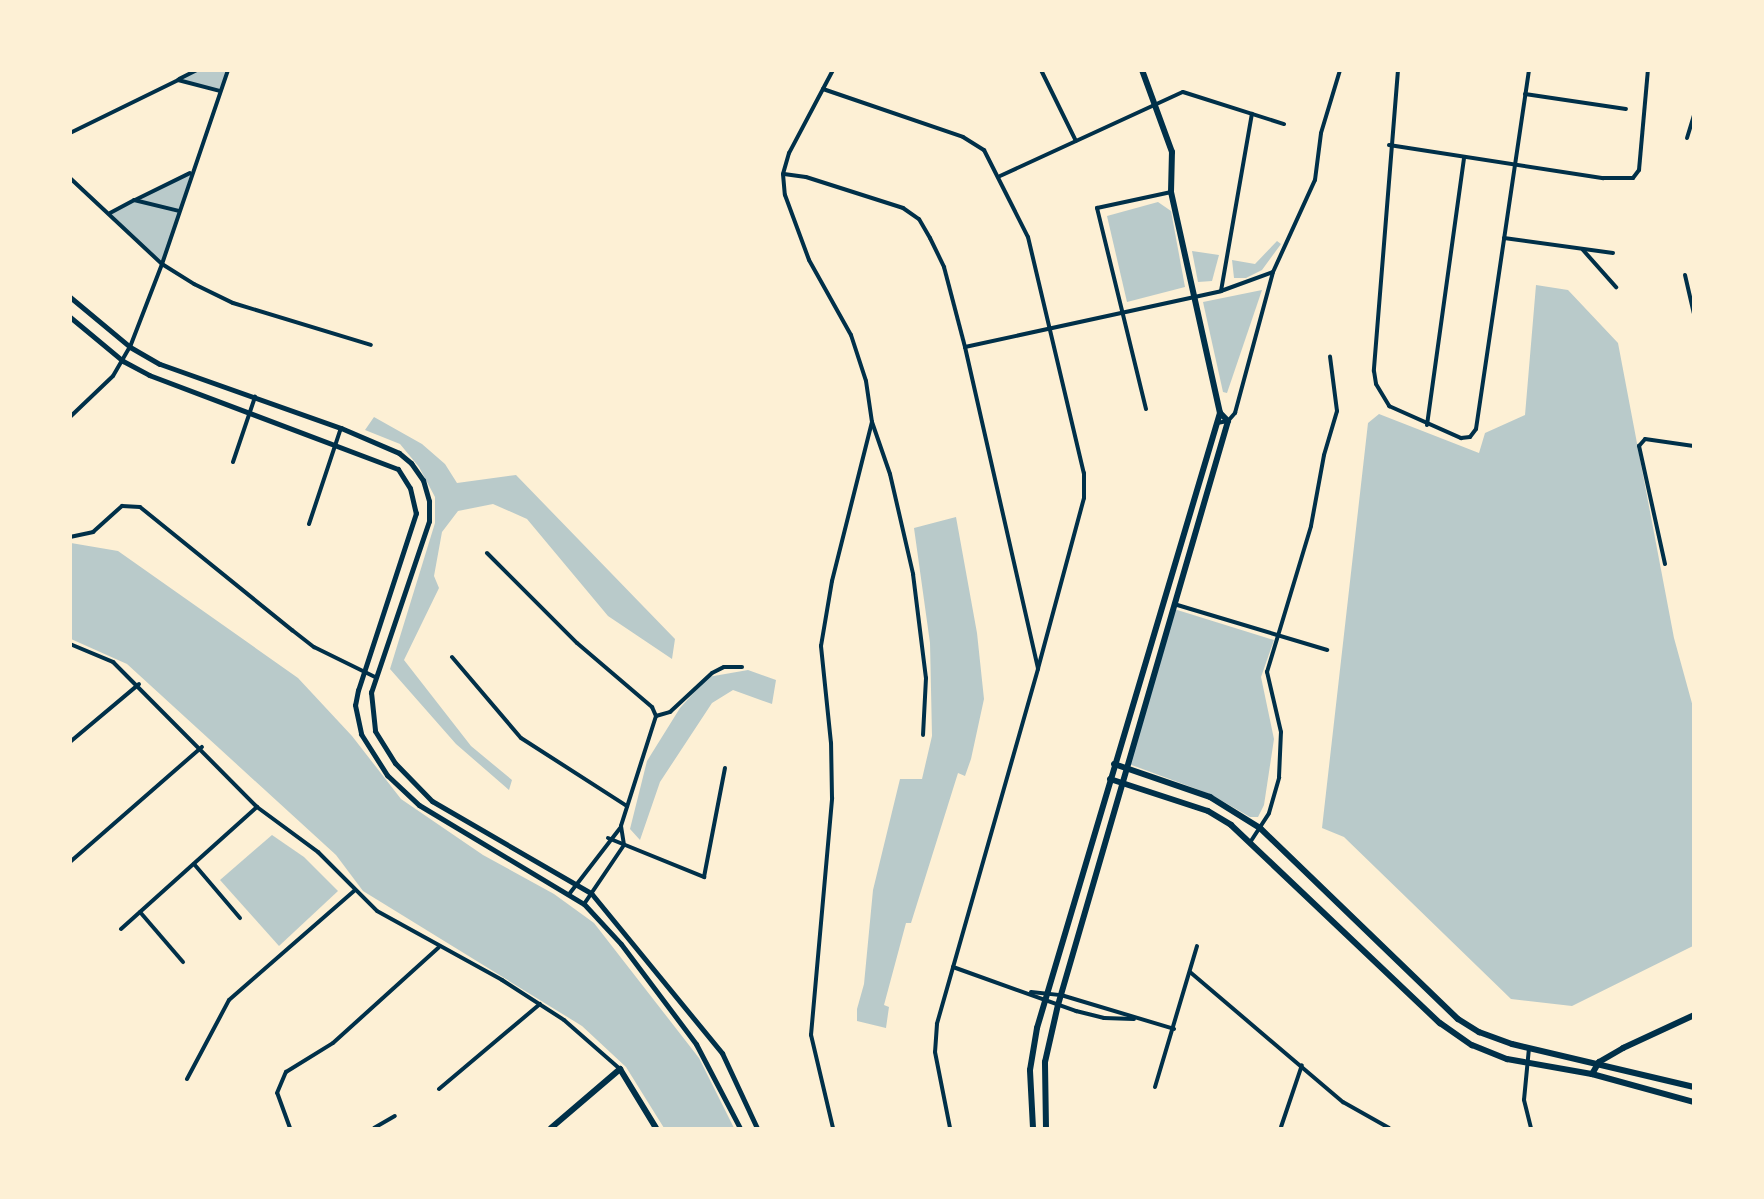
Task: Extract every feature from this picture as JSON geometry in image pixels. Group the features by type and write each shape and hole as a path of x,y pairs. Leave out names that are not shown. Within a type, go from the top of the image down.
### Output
{"main road":[{"path":"1046,1128 1045,1062 1058,1005 1227,421 1220,413 1171,192 1172,152 1156,102 1142,70"},
{"path":"1033,1128 1031,1056 1045,1000 1220,413"},
{"path":"1114,764 1210,797 1260,828 1458,1019 1479,1032 1529,1048 1599,1062 1694,1087"},
{"path":"1110,779 1208,811 1251,841 1440,1023 1472,1045 1526,1063 1592,1074 1694,1102"},
{"path":"1592,1074 1599,1062 1694,1015"},
{"path":"551,1128 620,1069 656,1128"}],"street":[{"path":"70,133 197,70"},
{"path":"70,417 114,376 130,347 162,264 191,173 228,70"},
{"path":"832,70 795,139 783,174 785,195 808,260 859,356 872,422 890,474 913,574 926,678 923,735"},
{"path":"1041,70 1076,141"},
{"path":"1217,423 1227,421 1235,413 1274,272 1315,180 1321,133 1340,70"},
{"path":"1398,70 1389,146 1374,371 1376,384 1389,406 1427,425 1461,438 1470,437 1476,429 1529,70"},
{"path":"1389,146 1603,178 1634,178 1639,170 1648,70"},
{"path":"178,80 220,91"},
{"path":"823,89 968,140 984,150 1000,176 1028,237 1052,327 1085,486 1038,669 934,1037 950,1128"},
{"path":"1000,176 1156,102 1183,92 1284,124"},
{"path":"1525,94 1626,110"},
{"path":"1221,291 1252,114"},
{"path":"1688,138 1694,115"},
{"path":"1427,425 1464,158"},
{"path":"110,213 191,173"},
{"path":"783,174 806,177 903,208 919,219 944,267 965,347 1038,669"},
{"path":"70,178 162,264 233,303 371,345"},
{"path":"1146,409 1120,312 1097,208 1171,192"},
{"path":"134,200 179,211"},
{"path":"1504,238 1613,253"},
{"path":"1582,250 1616,287"},
{"path":"965,347 1221,291 1274,272"},
{"path":"1685,275 1694,313"},
{"path":"70,297 130,347 186,375 341,428 399,453 423,480 429,501 429,521 409,588 375,677 369,703 375,731 394,763 432,801 578,882 591,893 722,1053 757,1128"},
{"path":"70,317 123,361 172,386 398,469 410,488 416,513 363,671 355,705 361,734 387,775 419,805 570,893 584,904 621,944 696,1044 740,1128"},
{"path":"1251,841 1273,802 1281,759 1281,732 1267,672 1280,636 1311,526 1327,442 1337,411 1330,356"},
{"path":"233,462 255,397"},
{"path":"833,1128 812,1035 832,798 831,743 821,646 832,581 872,422"},
{"path":"309,524 341,428"},
{"path":"1665,564 1641,442 1654,440 1694,446"},
{"path":"70,537 93,532 122,506 140,507 314,646 375,677"},
{"path":"487,553 577,643 652,707 656,716 621,826 624,845 584,904"},
{"path":"1173,604 1327,650"},
{"path":"70,644 113,662 139,684 258,807 318,852 377,911 438,948 540,1004 564,1020 620,1069"},
{"path":"452,657 520,738 627,806"},
{"path":"656,716 670,711 712,673 724,667 742,667"},
{"path":"70,742 139,684"},
{"path":"70,862 202,747"},
{"path":"608,838 704,877 725,768"},
{"path":"121,929 258,807"},
{"path":"570,893 608,838 621,826"},
{"path":"194,864 240,918"},
{"path":"187,1079 229,1000 355,890"},
{"path":"140,912 183,963"},
{"path":"1155,1087 1197,945"},
{"path":"290,1128 277,1093 286,1072 333,1043 438,948"},
{"path":"952,968 1030,992 1058,1005 1101,1017 1134,1019"},
{"path":"1190,972 1343,1102 1389,1128"},
{"path":"1030,992 1048,991 1061,994 1105,1007 1134,1019 1174,1029"},
{"path":"439,1089 540,1004"},
{"path":"1101,1017 1105,1007"},
{"path":"1529,1048 1524,1100 1531,1128"},
{"path":"1281,1127 1302,1065"},
{"path":"374,1128 395,1116"}],"shaded area":[{"path":"197,71 228,71 220,91 178,80"},
{"path":"191,173 162,264 110,213"},
{"path":"1158,202 1171,211 1185,287 1127,302 1107,216"},
{"path":"1277,241 1281,244 1262,270 1246,278 1234,278 1232,260 1255,264"},
{"path":"1192,251 1219,255 1212,281 1198,282"},
{"path":"1536,285 1568,290 1618,343 1674,638 1693,707 1693,946 1572,1006 1511,999 1344,837 1322,828 1368,423 1379,414 1479,453 1485,433 1525,415"},
{"path":"1262,290 1227,393 1223,392 1203,302"},
{"path":"374,417 422,444 445,464 457,483 516,475 675,639 672,659 608,616 527,519 493,504 458,511 442,532 434,576 439,588 404,660 471,746 512,780 509,790 456,744 390,669 435,523 435,497 419,467 400,444 365,430"},
{"path":"956,517 977,633 984,699 971,759 965,776 958,773 911,923 906,923 884,1005 889,1007 886,1028 857,1021 857,1009 864,984 873,890 900,779 922,779 932,736 930,643 914,528"},
{"path":"71,543 118,551 298,678 352,736 401,799 483,855 554,894 594,923 699,1058 734,1128 664,1128 626,1067 582,1026 363,891 336,855 127,664 71,639"},
{"path":"1174,609 1274,640 1261,677 1274,739 1264,805 1258,817 1250,817 1210,794 1129,764"},
{"path":"748,670 776,680 772,704 733,690 712,703 660,782 640,840 630,829 647,761 680,708 708,677"},
{"path":"272,835 304,857 338,891 279,946 220,880"}]}
